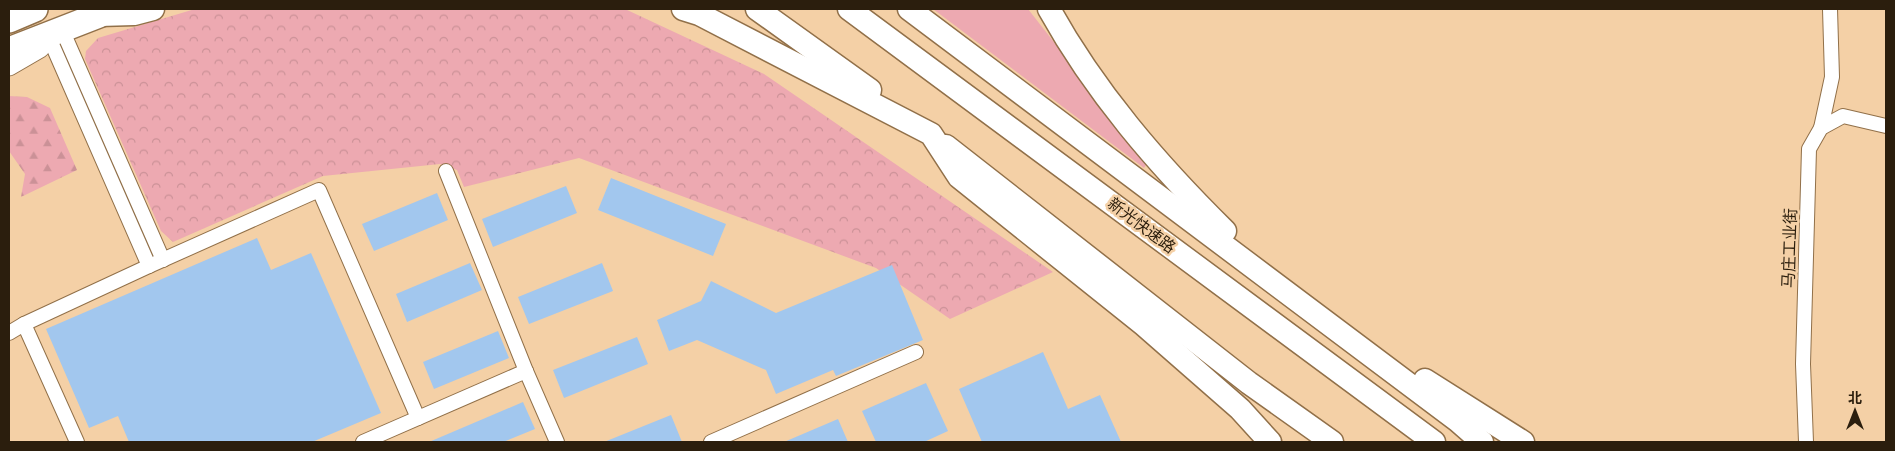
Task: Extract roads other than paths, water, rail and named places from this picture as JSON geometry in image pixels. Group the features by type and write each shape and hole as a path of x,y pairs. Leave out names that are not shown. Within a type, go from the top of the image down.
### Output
{"highway":[{"path":"9,20 35,9"},
{"path":"9,50 105,12 134,14 154,9"},
{"path":"684,9 699,14 931,134 959,177 1144,325 1240,409 1270,442"},
{"path":"757,9 931,134 1249,382 1332,442"},
{"name":"新光快速路","path":"849,9 1434,442"},
{"path":"909,9 1283,287 1364,351 1458,421 1482,442"},
{"path":"1037,9 1072,50 1100,90 1177,184 1283,287"},
{"path":"1049,9 1072,50"},
{"path":"1364,351 1431,383 1524,442"}],"main road":[{"path":"9,66 105,12"}],"street":[{"name":"马庄工业街","path":"1806,442 1804,364 1809,148 1821,128 1832,77 1830,9"},
{"path":"57,38 163,260"},
{"path":"57,38 149,266"},
{"path":"1821,128 1843,116 1886,126"},
{"path":"446,171 526,371 557,442"},
{"path":"9,333 24,324 149,266 319,190 418,418"},
{"path":"24,324 77,442"},
{"path":"711,442 729,439 916,352"},
{"path":"363,442 526,371"}]}
